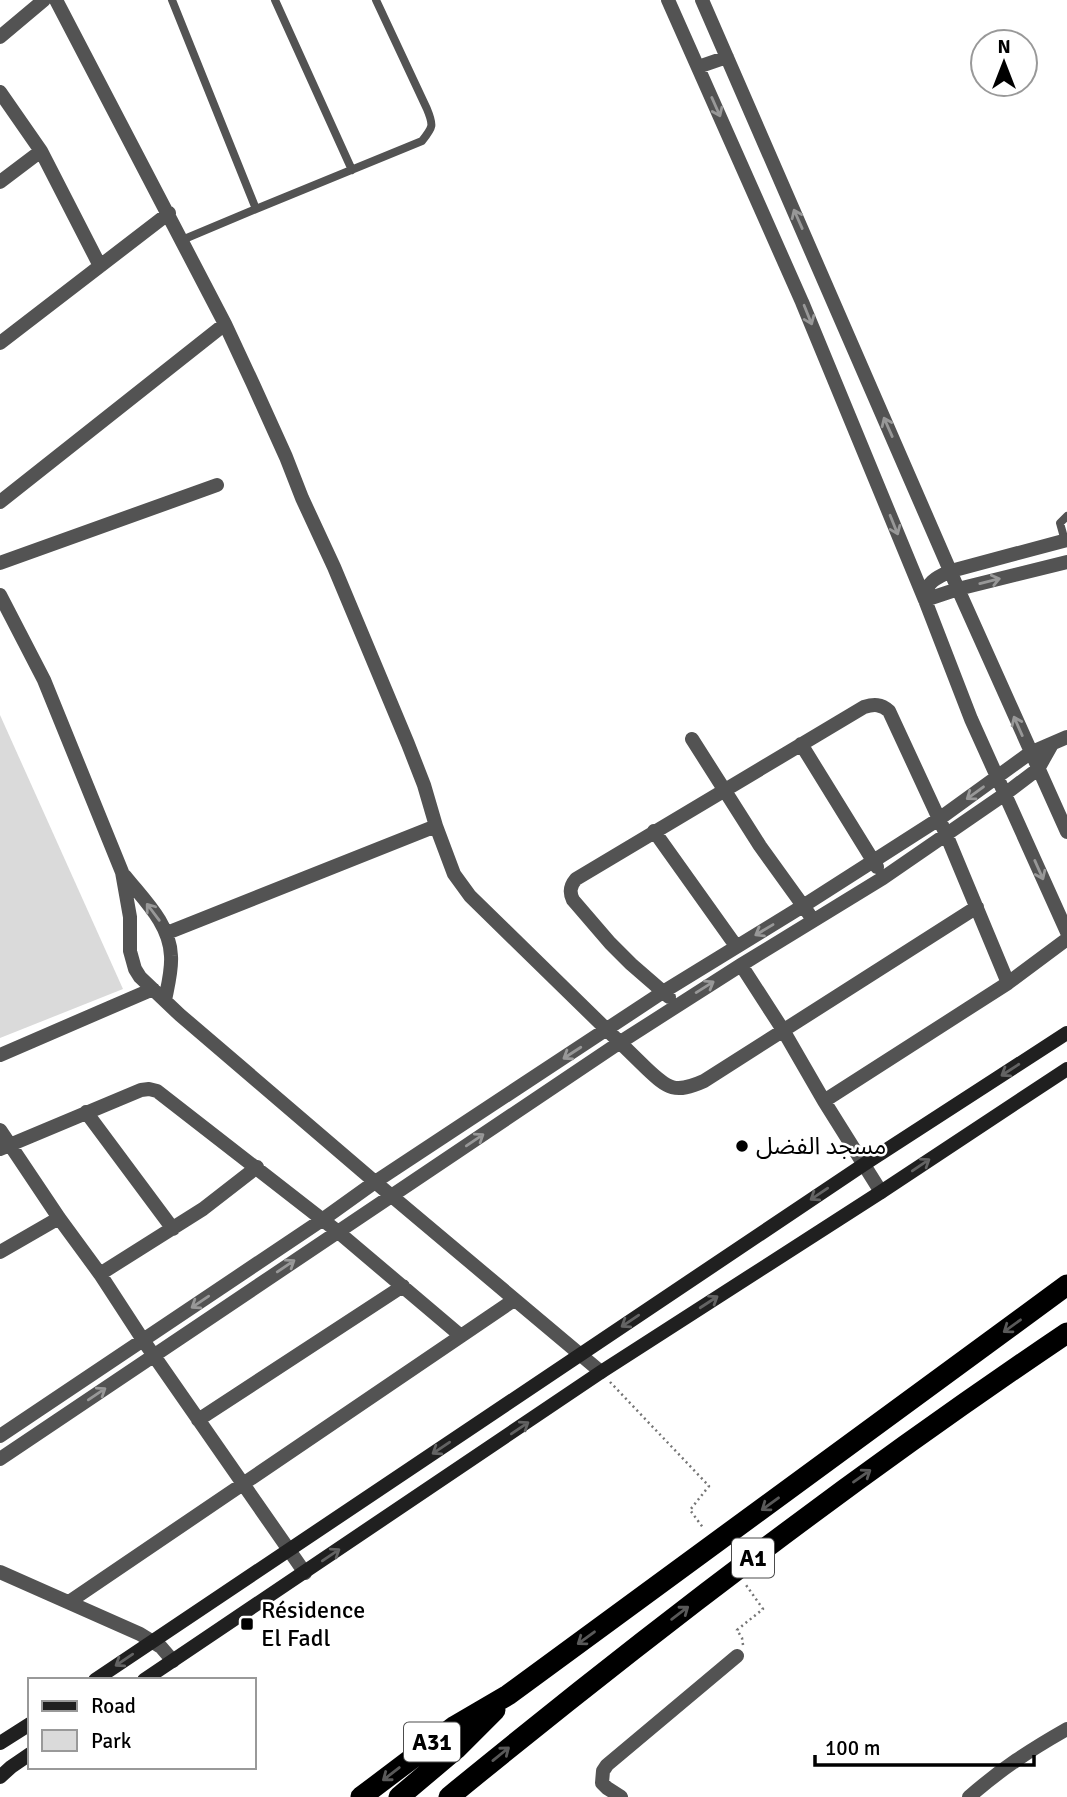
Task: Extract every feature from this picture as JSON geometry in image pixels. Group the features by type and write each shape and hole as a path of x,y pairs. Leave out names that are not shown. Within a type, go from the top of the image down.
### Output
{"highway":[{"name":"A1","path":"399,1797 456,1749 508,1695 1067,1285"},
{"name":"A1","path":"449,1797 608,1669 831,1498 1067,1333"},
{"name":"A31","path":"361,1797 455,1726 508,1695"}],"street":[{"path":"0,37 44,0"},
{"path":"56,0 225,324 334,567 408,744 454,874 470,896 666,1086 680,1089 704,1081 977,907"},
{"path":"668,0 802,302 971,719 1067,932"},
{"path":"702,0 958,589 1067,832"},
{"path":"698,67 727,57"},
{"path":"0,92 41,151 100,266"},
{"path":"0,182 41,151"},
{"path":"0,343 169,214"},
{"path":"0,502 225,324"},
{"path":"0,563 217,485"},
{"path":"925,600 925,590 932,581 951,571 1066,542"},
{"path":"925,600 1067,562"},
{"path":"0,595 44,680 122,872 130,917 129,942 132,960 140,976 180,1015 601,1372"},
{"path":"678,1005 610,943 573,900 570,892 572,883 724,789 872,704 889,711 946,834 1008,983"},
{"path":"0,1437 375,1182 663,992 939,819 1030,752 1067,737"},
{"path":"692,739 760,846 814,921"},
{"path":"801,744 883,878"},
{"path":"0,1459 620,1043 883,878 1038,769 1052,744"},
{"path":"167,933 436,826"},
{"path":"654,831 736,946"},
{"path":"122,872 158,917 167,933 171,964 165,1000"},
{"path":"824,1101 1008,983 1067,939"},
{"path":"741,965 881,1192"},
{"path":"0,1055 153,989"},
{"path":"98,1678 863,1165 1067,1033"},
{"path":"147,1678 601,1372 1067,1069"},
{"path":"5,1147 141,1090 153,1089 337,1231 461,1336"},
{"path":"86,1112 173,1229"},
{"path":"0,1130 5,1147 100,1274 305,1573"},
{"path":"100,1274 203,1209 257,1167"},
{"path":"0,1252 59,1218"},
{"path":"198,1420 403,1286"},
{"path":"69,1602 514,1300"},
{"path":"47,1405 59,1420"},
{"path":"0,1572 153,1641 173,1661"},
{"path":"621,1797 603,1783 603,1771 607,1765 737,1656"},
{"path":"0,1743 28,1725"},
{"path":"969,1797 1028,1751 1067,1729"},
{"path":"0,1777 28,1755"}],"lane":[{"path":"172,0 256,209"},
{"path":"275,0 352,170"},
{"path":"182,240 422,141 432,129 427,109 376,0"},
{"path":"1066,542 1060,523 1067,516"}],"path":[{"path":"601,1372 709,1486 690,1510"},
{"path":"737,1630 764,1609"}],"green space":[{"path":"0,715 123,989 0,1038"}],"place":[{"name":"مسجد الفضل","path":"742,1146"},
{"name":"Résidence El Fadl","path":"247,1624"}]}
